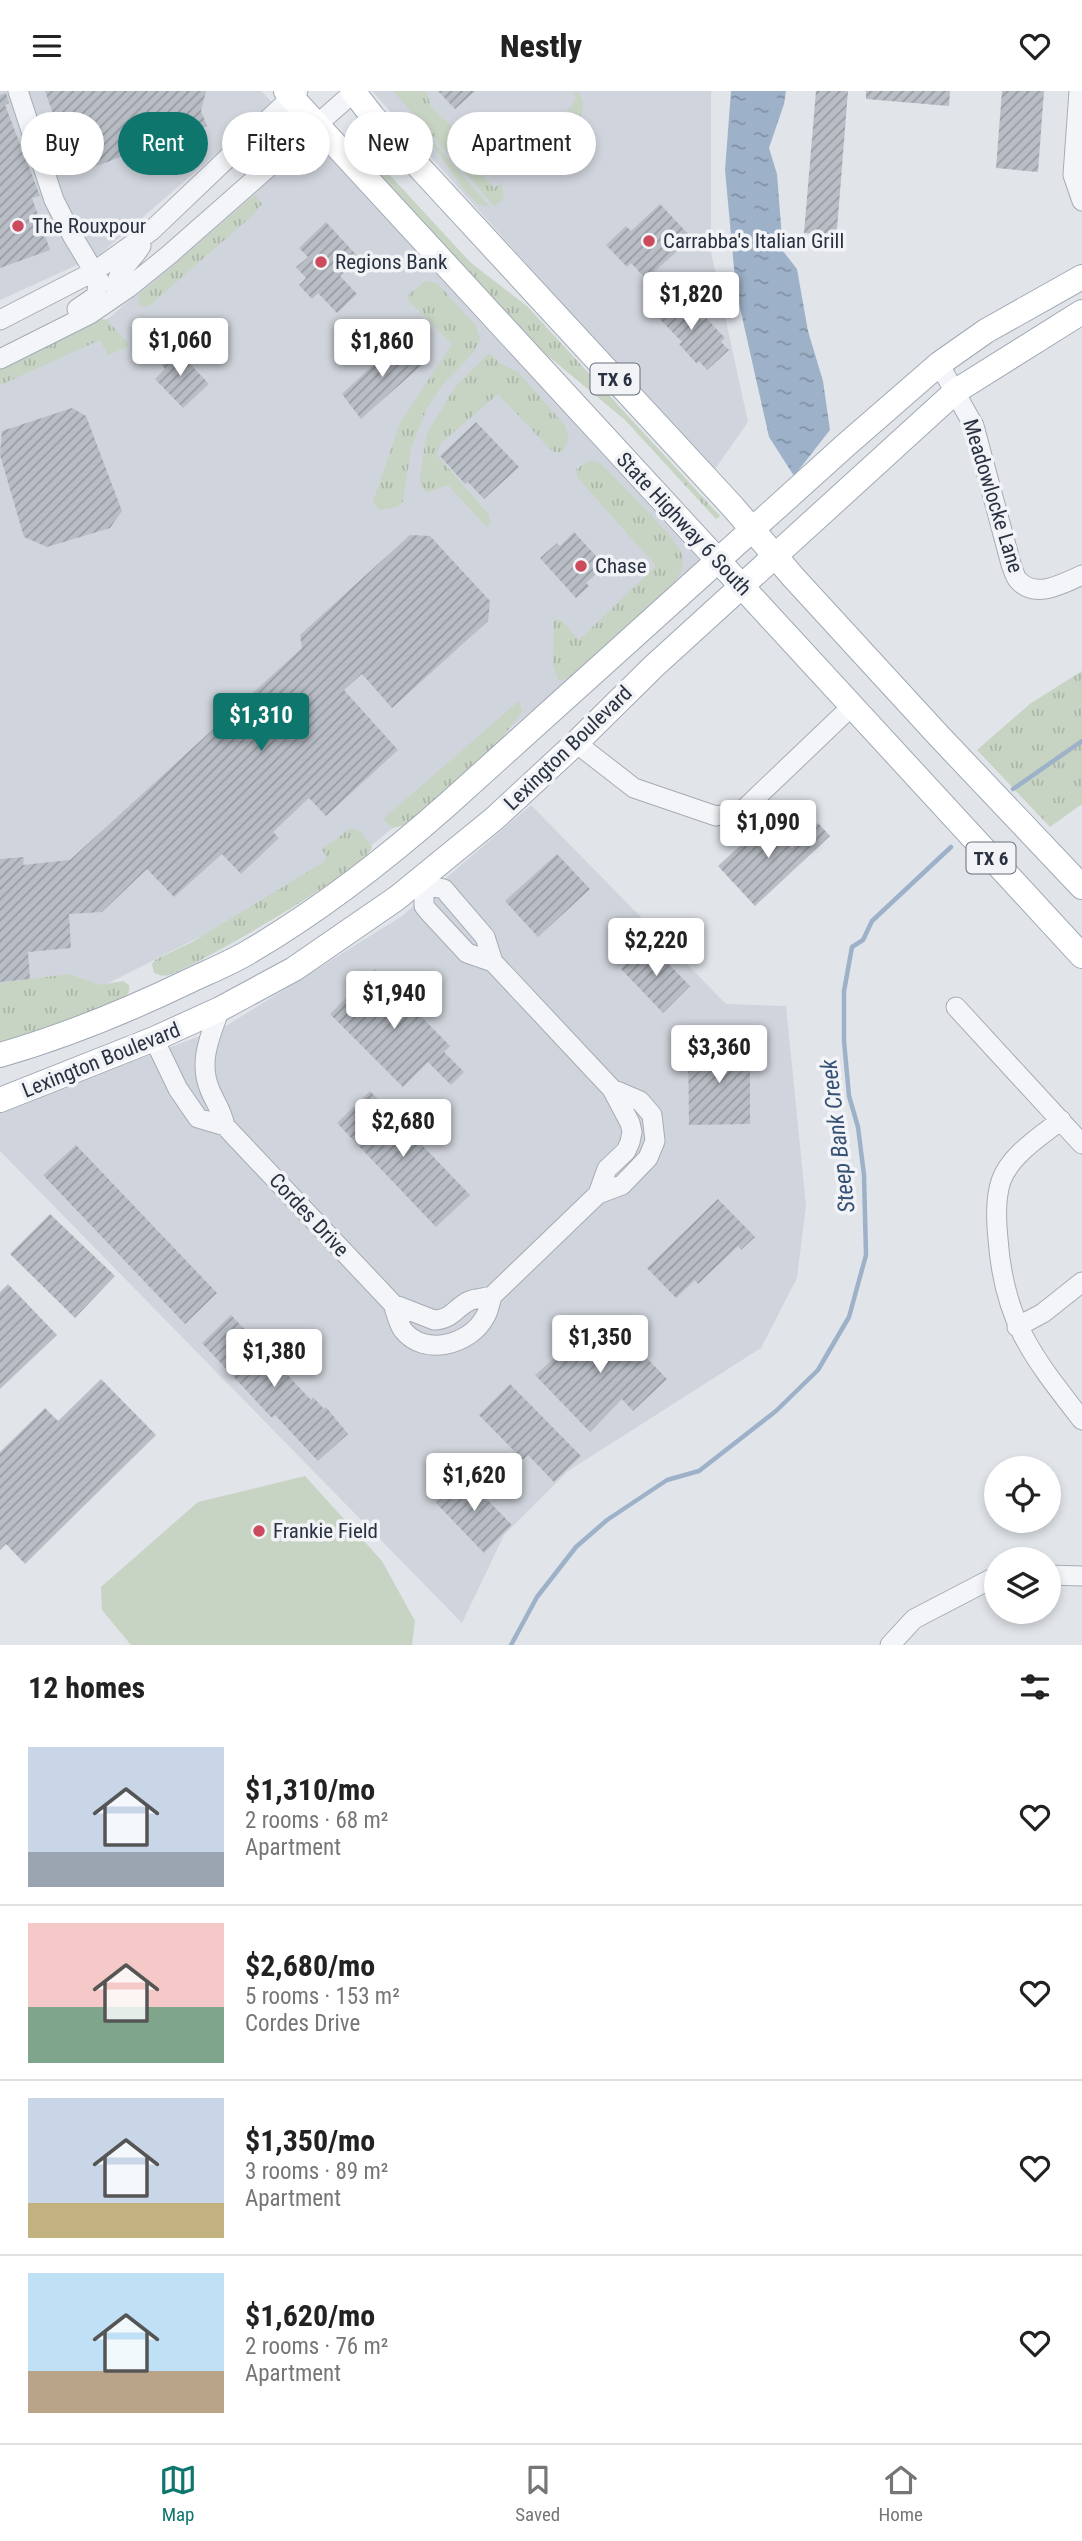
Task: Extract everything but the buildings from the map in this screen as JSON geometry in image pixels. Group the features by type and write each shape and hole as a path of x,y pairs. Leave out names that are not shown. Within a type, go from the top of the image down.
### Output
{"main road":[{"name":"TX 6","path":"354,91 373,117 931,728 1082,887"},
{"name":"State Highway 6 South","path":"292,93 307,112"},
{"name":"State Highway 6 South","path":"330,139 1082,956"},
{"name":"Lexington Boulevard","path":"0,1055 57,1039 152,999 246,954 333,896 395,851 939,364 986,331 1082,277"},
{"name":"Lexington Boulevard","path":"0,1100 154,1039 220,1009 323,951 422,883 576,743 653,667 956,391 1082,312"},
{"path":"549,715 576,743"},
{"path":"395,851 422,883"},
{"path":"152,999 154,1039"}],"street":[{"path":"18,91 54,200 99,280 96,296 78,308 51,334"},
{"path":"330,113 354,91"},
{"path":"1079,91 1073,175 1082,201"},
{"path":"0,320 95,271 151,231 292,93"},
{"path":"0,359 90,314 117,295 170,254 260,175"},
{"path":"117,295 117,279 121,270 133,259 151,231"},
{"name":"Meadowlocke Lane","path":"939,364 974,426 1011,564 1018,580 1030,587 1049,590 1082,575"},
{"path":"576,743 634,788 716,816 742,811 852,706"},
{"name":"Cordes Drive","path":"220,1009 205,1049 204,1062 209,1088 221,1110 225,1126 393,1304 434,1320 441,1320 453,1315 468,1302 492,1296 598,1194 607,1169 626,1151 632,1132 612,1089 493,962 467,953 429,912 424,906 422,883"},
{"path":"956,1007 1082,1144"},
{"name":"Cordes Drive","path":"154,1039 178,1089 198,1118 225,1126"},
{"path":"1060,1120 1012,1162 1002,1179 996,1203 999,1252 1003,1281 1017,1327 1038,1363 1082,1420"},
{"path":"1017,1327 1043,1313 1082,1282"},
{"path":"1061,1573 1082,1576"},
{"path":"890,1645 914,1619 984,1583"}],"shaded area":[{"path":"0,91 261,91 274,104 265,112 222,112 222,149 208,161 208,112 118,112 118,175 192,175 99,255 0,300"},
{"path":"372,91 711,91 711,252 748,422 713,472 447,175 596,175 596,112 447,112 447,175 433,159 433,112 391,112"},
{"path":"330,157 704,565 358,857 0,1038 0,362 109,318 274,175 330,175"},
{"path":"531,805 726,1004 786,1006 806,1205 797,1278 761,1348 568,1471 504,1535 462,1623 0,1151 0,1112 226,1026 402,916"}],"green space":[{"path":"393,91 426,91 431,107 447,122 447,152 433,137 433,112 411,112"},
{"path":"574,91 579,93 583,101 582,112 566,112 572,106 576,98"},
{"path":"433,142 447,158 447,166 433,146"},
{"path":"380,175 390,175 471,263 527,306 720,516 716,519 625,420 542,351"},
{"path":"454,175 462,175 490,207 478,204"},
{"path":"467,175 482,175 494,188 502,184 504,199 494,206"},
{"path":"255,195 262,204 254,214 149,306 142,307 138,299 140,294"},
{"path":"424,282 438,284 476,326 480,339 474,352 443,384 427,408 411,448 403,502 397,507 380,510 373,502 400,423 452,344 408,300 408,295"},
{"path":"96,318 107,320 128,343 128,347 108,355 100,340 0,385 0,362"},
{"path":"488,354 518,372 565,425 569,439 562,452 553,452 498,394 441,443 437,455 489,515 490,524 487,527 448,485 427,492 421,486 420,479 426,435 455,387"},
{"path":"590,461 602,465 658,523 682,555 682,565 676,581 567,679 558,680 553,666 554,619 562,621 579,640 656,566 578,478 576,469"},
{"path":"1082,671 1082,804 1050,827 977,750 1031,703"},
{"path":"519,701 522,711 503,737 447,790 405,825 393,828 383,819"},
{"path":"351,828 360,831 372,847 342,875 313,895 186,968 163,976 154,973 152,964 155,960 192,942 324,862 326,857 322,849"},
{"path":"69,974 100,985 123,981 129,985 129,992 113,1003 0,1044 0,983"},
{"name":"Frankie Field","path":"305,1476 382,1561 415,1621 412,1645 131,1645 102,1610 101,1587 198,1502"}],"water":[{"path":"731,91 786,91 769,148 777,174 783,251 797,269 808,331 823,381 830,430 794,476 769,437 736,290 725,170"}],"waterway":[{"path":"1013,789 1082,741"},
{"name":"Steep Bank Creek","path":"511,1645 537,1597 576,1547 607,1520 667,1480 699,1471 776,1411 818,1370 849,1317 866,1255 864,1175 858,1127 849,1096 844,1041 844,991 852,947 863,940 872,921 951,847"}],"place":[{"name":"The Rouxpour","path":"18,226"},
{"name":"Carrabba's Italian Grill","path":"649,241"},
{"name":"Regions Bank","path":"321,262"},
{"name":"Chase","path":"581,566"},
{"name":"Frankie Field","path":"259,1531"}]}
